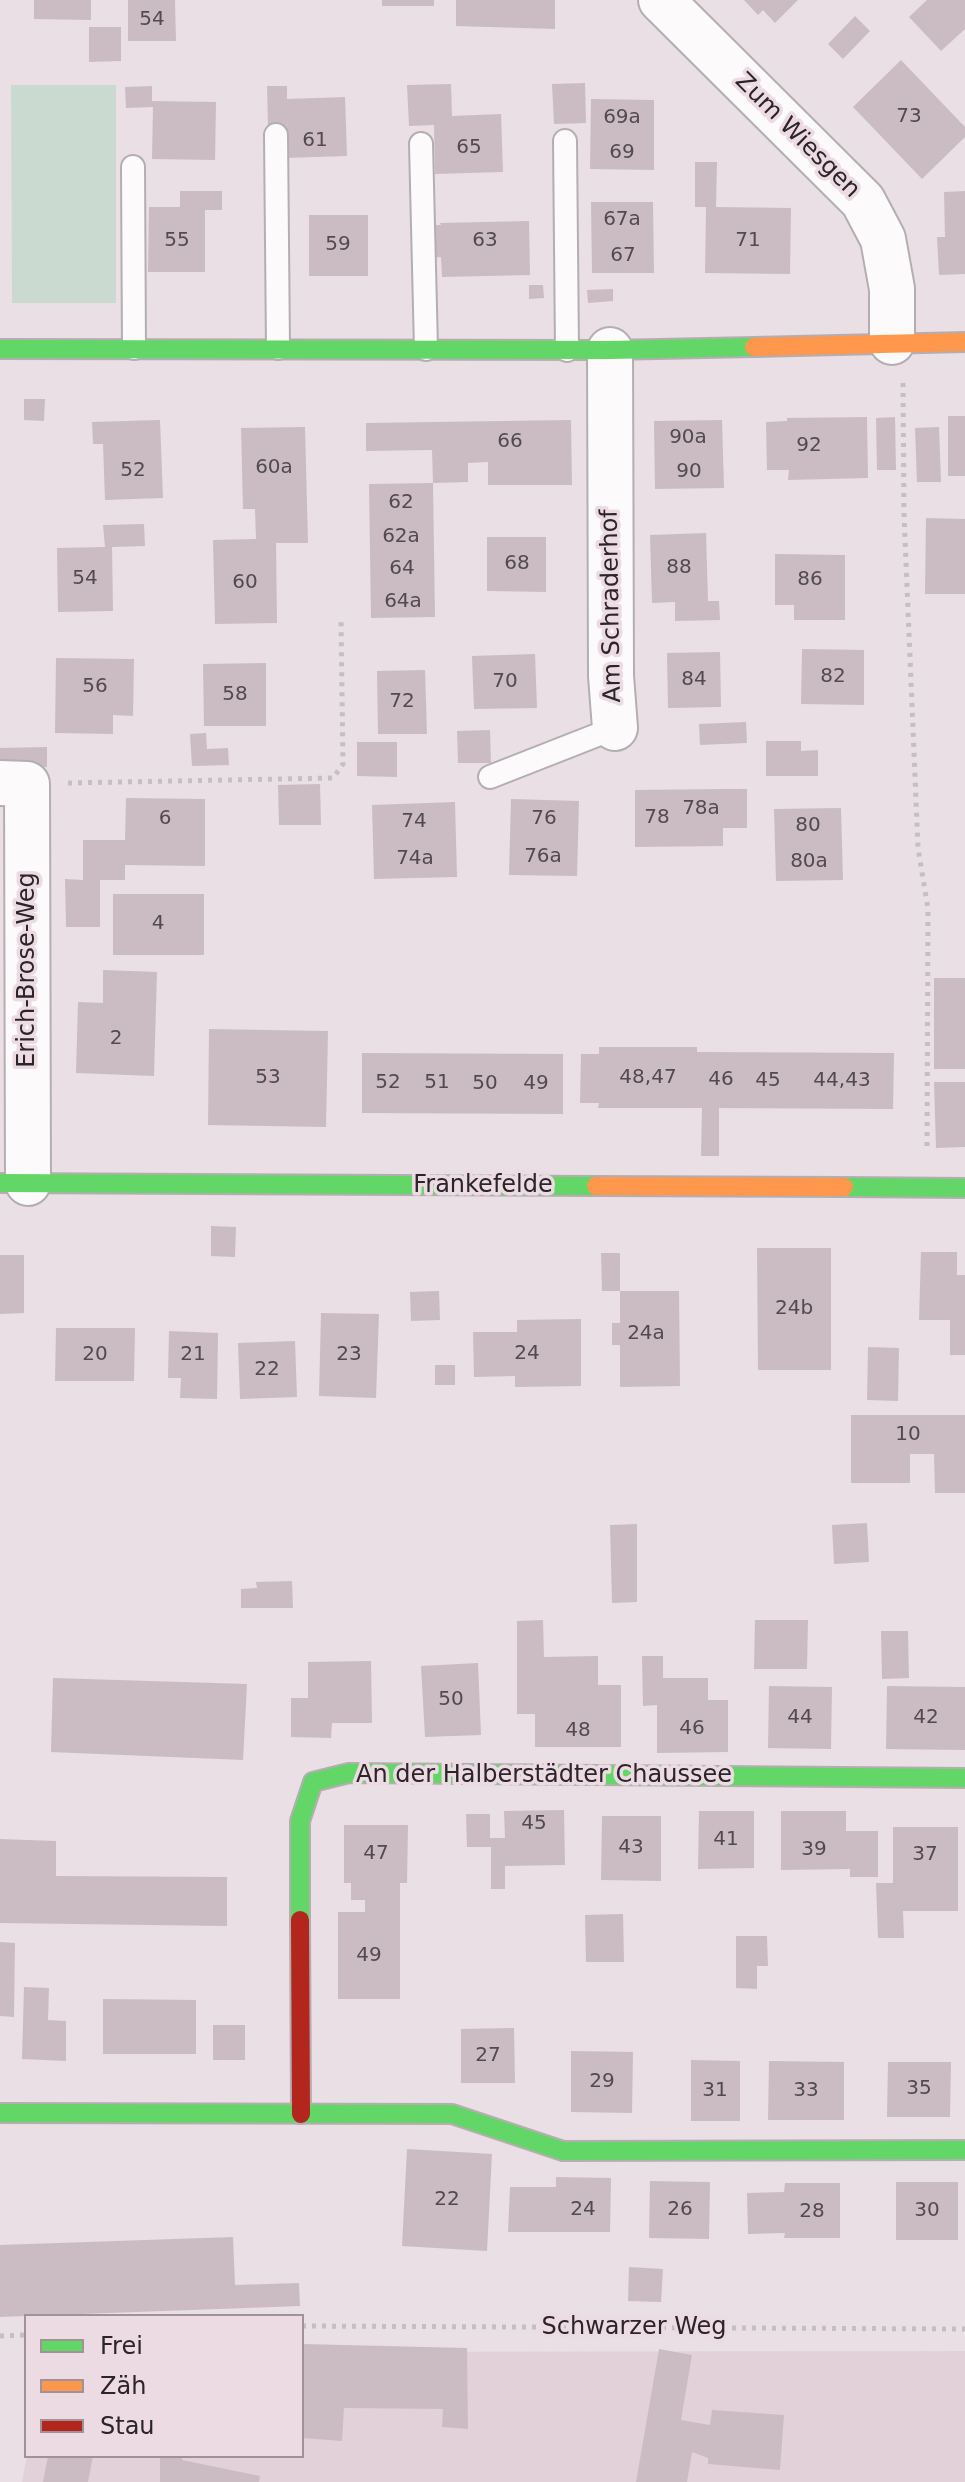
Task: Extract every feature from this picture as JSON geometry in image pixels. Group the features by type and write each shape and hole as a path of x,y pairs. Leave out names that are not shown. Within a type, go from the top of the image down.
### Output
{"street":[{"name":"Zum Wiesgen","path":"661,0 863,201 883,239 897,342"},
{"path":"0,349 610,350 965,342"},
{"name":"Am Schraderhof","path":"610,350 611,676 615,728"},
{"name":"Erich-Brose-Weg","path":"14,784 14,1183"},
{"name":"Frankefelde","path":"14,1183 965,1188"},
{"name":"An der Halberstädter Chaussee","path":"301,2114 300,1821 313,1782 349,1773 965,1778"},
{"path":"0,2113 452,2114 563,2151 965,2150"}],"lane":[{"path":"276,135 278,348"},
{"path":"565,141 567,350"},
{"path":"421,144 426,349"},
{"path":"133,167 134,348"},
{"name":"Am Schraderhof","path":"490,777 615,728"}],"path":[{"path":"897,342 918,848 928,909 927,1188"},
{"path":"14,784 333,778 343,764 341,621"},
{"name":"Schwarzer Weg","path":"304,2326 965,2329"},
{"path":"0,2336 24,2335"}],"shaded area":[{"path":"11,85 116,85 116,303 12,303"},
{"path":"965,2351 965,2482 22,2482 27,2458 304,2458 304,2352"}],"building":[{"path":"34,0 91,0 91,20 34,19"},
{"path":"128,0 175,0 176,41 128,41"},
{"path":"382,0 434,0 434,6 382,6"},
{"path":"456,0 555,0 555,29 456,26"},
{"path":"744,0 798,0 775,23 763,10 758,15"},
{"path":"927,0 965,0 965,29 941,51 909,17"},
{"path":"855,16 870,31 843,59 828,44"},
{"path":"89,27 121,27 121,61 89,62"},
{"path":"901,60 965,127 965,137 922,179 853,107"},
{"path":"585,83 586,123 554,124 552,84"},
{"path":"451,84 452,116 501,114 503,172 435,174 434,125 409,126 407,85"},
{"path":"152,86 152,101 216,102 215,160 152,159 153,107 126,108 125,87"},
{"path":"267,86 287,86 287,99 345,97 347,156 284,158 283,126 268,126"},
{"path":"591,99 654,100 654,170 590,169"},
{"path":"695,162 717,162 716,207 791,208 790,274 705,273 706,207 695,207"},
{"path":"180,191 222,191 222,210 205,210 205,272 148,272 149,207 180,207"},
{"path":"965,191 965,274 939,275 937,237 945,237 944,192"},
{"path":"591,202 653,202 654,273 592,273"},
{"path":"309,215 368,215 368,276 309,276"},
{"path":"529,221 530,275 442,277 441,257 430,258 429,225"},
{"path":"529,285 543,285 544,298 529,299"},
{"path":"613,289 613,301 588,303 587,290"},
{"path":"24,399 45,399 44,421 24,420"},
{"path":"948,416 965,416 965,476 948,476"},
{"path":"867,417 868,478 788,480 789,470 767,470 766,422 787,421 787,418"},
{"path":"895,417 896,470 877,470 876,418"},
{"path":"160,420 163,498 105,500 103,444 93,444 92,422"},
{"path":"571,420 572,485 488,485 488,462 468,463 468,482 433,483 432,450 366,451 366,423"},
{"path":"722,420 724,488 655,489 654,421"},
{"path":"305,427 308,543 276,543 277,623 215,624 213,540 256,539 255,509 243,509 241,428"},
{"path":"939,427 941,482 917,482 915,428"},
{"path":"433,483 435,617 371,618 369,484"},
{"path":"926,518 965,519 965,594 925,594"},
{"path":"144,524 145,546 112,547 113,611 58,612 57,548 105,547 103,525"},
{"path":"706,533 708,601 719,601 720,620 675,621 675,602 652,603 650,535"},
{"path":"487,537 546,537 546,592 487,591"},
{"path":"775,554 845,555 845,620 794,620 794,605 775,605"},
{"path":"802,649 864,650 864,705 801,704"},
{"path":"720,652 721,707 668,708 667,653"},
{"path":"535,654 537,708 474,709 472,656"},
{"path":"56,658 134,659 133,716 113,715 113,734 55,733"},
{"path":"266,663 266,726 204,726 203,664"},
{"path":"425,670 427,734 378,734 377,671"},
{"path":"746,722 747,743 700,745 699,724"},
{"path":"490,730 491,763 458,763 457,731"},
{"path":"206,733 207,749 228,748 229,765 192,766 190,734"},
{"path":"766,741 801,741 801,751 818,750 818,776 766,776"},
{"path":"357,742 397,742 397,777 357,776"},
{"path":"47,747 47,767 0,768 0,748"},
{"path":"320,784 321,825 279,825 278,785"},
{"path":"747,789 747,828 723,828 723,846 635,847 635,790"},
{"path":"126,798 205,799 205,866 125,865 125,880 100,880 100,927 66,927 65,879 83,880 83,840 125,840"},
{"path":"511,799 579,801 577,876 509,875"},
{"path":"455,802 457,877 374,879 372,805"},
{"path":"841,808 843,880 776,881 774,809"},
{"path":"113,894 204,894 204,955 113,955"},
{"path":"103,970 157,972 154,1076 76,1073 78,1002 103,1003"},
{"path":"934,978 965,978 965,1069 934,1069"},
{"path":"209,1029 328,1031 326,1127 208,1125"},
{"path":"599,1047 697,1047 697,1052 894,1053 893,1109 719,1108 719,1156 701,1156 702,1108 598,1108 599,1103 580,1103 581,1054 599,1054"},
{"path":"362,1053 563,1054 563,1114 362,1113"},
{"path":"934,1082 965,1082 965,1147 936,1148"},
{"path":"211,1226 236,1227 235,1257 211,1256"},
{"path":"757,1248 831,1248 831,1370 758,1370"},
{"path":"921,1252 957,1252 957,1275 965,1275 965,1355 950,1355 950,1320 919,1320"},
{"path":"601,1253 620,1253 620,1291 602,1291"},
{"path":"0,1255 24,1255 24,1313 0,1314"},
{"path":"439,1291 440,1320 411,1321 410,1292"},
{"path":"620,1291 679,1291 680,1386 620,1387 620,1345 612,1345 612,1323 620,1323"},
{"path":"321,1313 379,1314 376,1398 319,1396"},
{"path":"581,1319 581,1386 515,1387 515,1376 474,1377 473,1332 517,1332 517,1320"},
{"path":"56,1328 135,1328 134,1381 55,1381"},
{"path":"169,1331 218,1333 217,1399 180,1398 181,1378 168,1378"},
{"path":"295,1341 297,1397 240,1399 238,1343"},
{"path":"868,1347 899,1348 898,1401 867,1400"},
{"path":"435,1365 455,1365 455,1385 435,1385"},
{"path":"851,1415 965,1415 965,1493 935,1493 934,1454 910,1454 910,1483 851,1483"},
{"path":"867,1523 869,1562 834,1564 832,1525"},
{"path":"637,1524 637,1602 612,1603 610,1525"},
{"path":"292,1581 293,1608 241,1608 241,1589 257,1588 256,1582"},
{"path":"543,1620 544,1657 598,1656 598,1685 621,1685 621,1747 535,1747 535,1714 517,1714 517,1621"},
{"path":"755,1620 808,1620 807,1669 754,1669"},
{"path":"881,1631 908,1631 909,1678 882,1679"},
{"path":"642,1656 663,1656 663,1678 708,1678 708,1700 728,1700 728,1752 657,1753 657,1705 643,1706"},
{"path":"371,1661 372,1723 332,1723 331,1738 291,1737 291,1698 308,1698 308,1662"},
{"path":"478,1663 481,1735 425,1737 421,1666"},
{"path":"53,1678 247,1684 243,1760 51,1752"},
{"path":"769,1686 832,1687 831,1749 768,1748"},
{"path":"887,1686 965,1687 965,1750 886,1749"},
{"path":"564,1810 565,1865 505,1866 505,1889 491,1889 491,1847 467,1847 466,1814 490,1814 490,1838 505,1838 504,1811"},
{"path":"699,1811 754,1811 754,1868 698,1869"},
{"path":"781,1811 846,1811 846,1831 878,1831 878,1877 850,1877 850,1869 781,1870"},
{"path":"602,1816 661,1816 661,1881 601,1880"},
{"path":"344,1825 408,1825 407,1883 400,1883 400,1999 338,1999 338,1912 365,1912 365,1900 351,1900 351,1883 344,1883"},
{"path":"893,1827 958,1827 958,1911 903,1911 904,1938 878,1938 876,1883 893,1883"},
{"path":"0,1839 56,1841 56,1876 227,1877 227,1926 0,1923"},
{"path":"623,1914 624,1962 586,1962 585,1915"},
{"path":"736,1936 767,1936 768,1966 757,1966 757,1989 736,1988"},
{"path":"0,1942 15,1943 14,2017 0,2016"},
{"path":"24,1987 49,1988 48,2020 66,2021 66,2061 22,2059"},
{"path":"103,1999 196,2000 196,2054 103,2054"},
{"path":"213,2025 245,2025 245,2060 213,2060"},
{"path":"514,2028 515,2083 461,2083 461,2029"},
{"path":"571,2051 633,2052 632,2113 571,2112"},
{"path":"691,2060 740,2061 740,2121 691,2121"},
{"path":"769,2061 844,2062 844,2120 768,2120"},
{"path":"888,2062 951,2062 950,2117 887,2117"},
{"path":"407,2149 492,2154 487,2251 402,2246"},
{"path":"556,2177 611,2178 610,2232 508,2232 510,2187 556,2187"},
{"path":"650,2181 710,2182 709,2239 649,2238"},
{"path":"896,2182 958,2182 958,2240 896,2240"},
{"path":"785,2183 840,2183 840,2238 784,2238 785,2233 748,2234 747,2193 784,2192"},
{"path":"233,2237 235,2285 299,2283 300,2306 0,2317 0,2245"},
{"path":"629,2267 663,2269 661,2302 628,2301"},
{"path":"304,2344 467,2348 468,2429 442,2427 443,2409 344,2408 342,2441 304,2438"},
{"path":"659,2349 692,2355 681,2420 710,2425 712,2410 784,2415 780,2470 708,2464 708,2458 692,2452 687,2482 636,2482"},
{"path":"48,2458 93,2458 88,2482 43,2482"},
{"path":"160,2458 182,2458 260,2476 259,2482 160,2482"}],"traffic: fast":[{"path":"0,349 610,350 754,347"},
{"path":"0,1183 596,1186"},
{"path":"844,1187 965,1188"},
{"path":"300,1920 300,1821 313,1782 349,1773 965,1778"},
{"path":"0,2113 452,2114 563,2151 965,2150"}],"traffic: slow":[{"path":"754,347 965,342"},
{"path":"596,1186 844,1187"}],"traffic: jam":[{"path":"300,1920 301,2114"}]}
